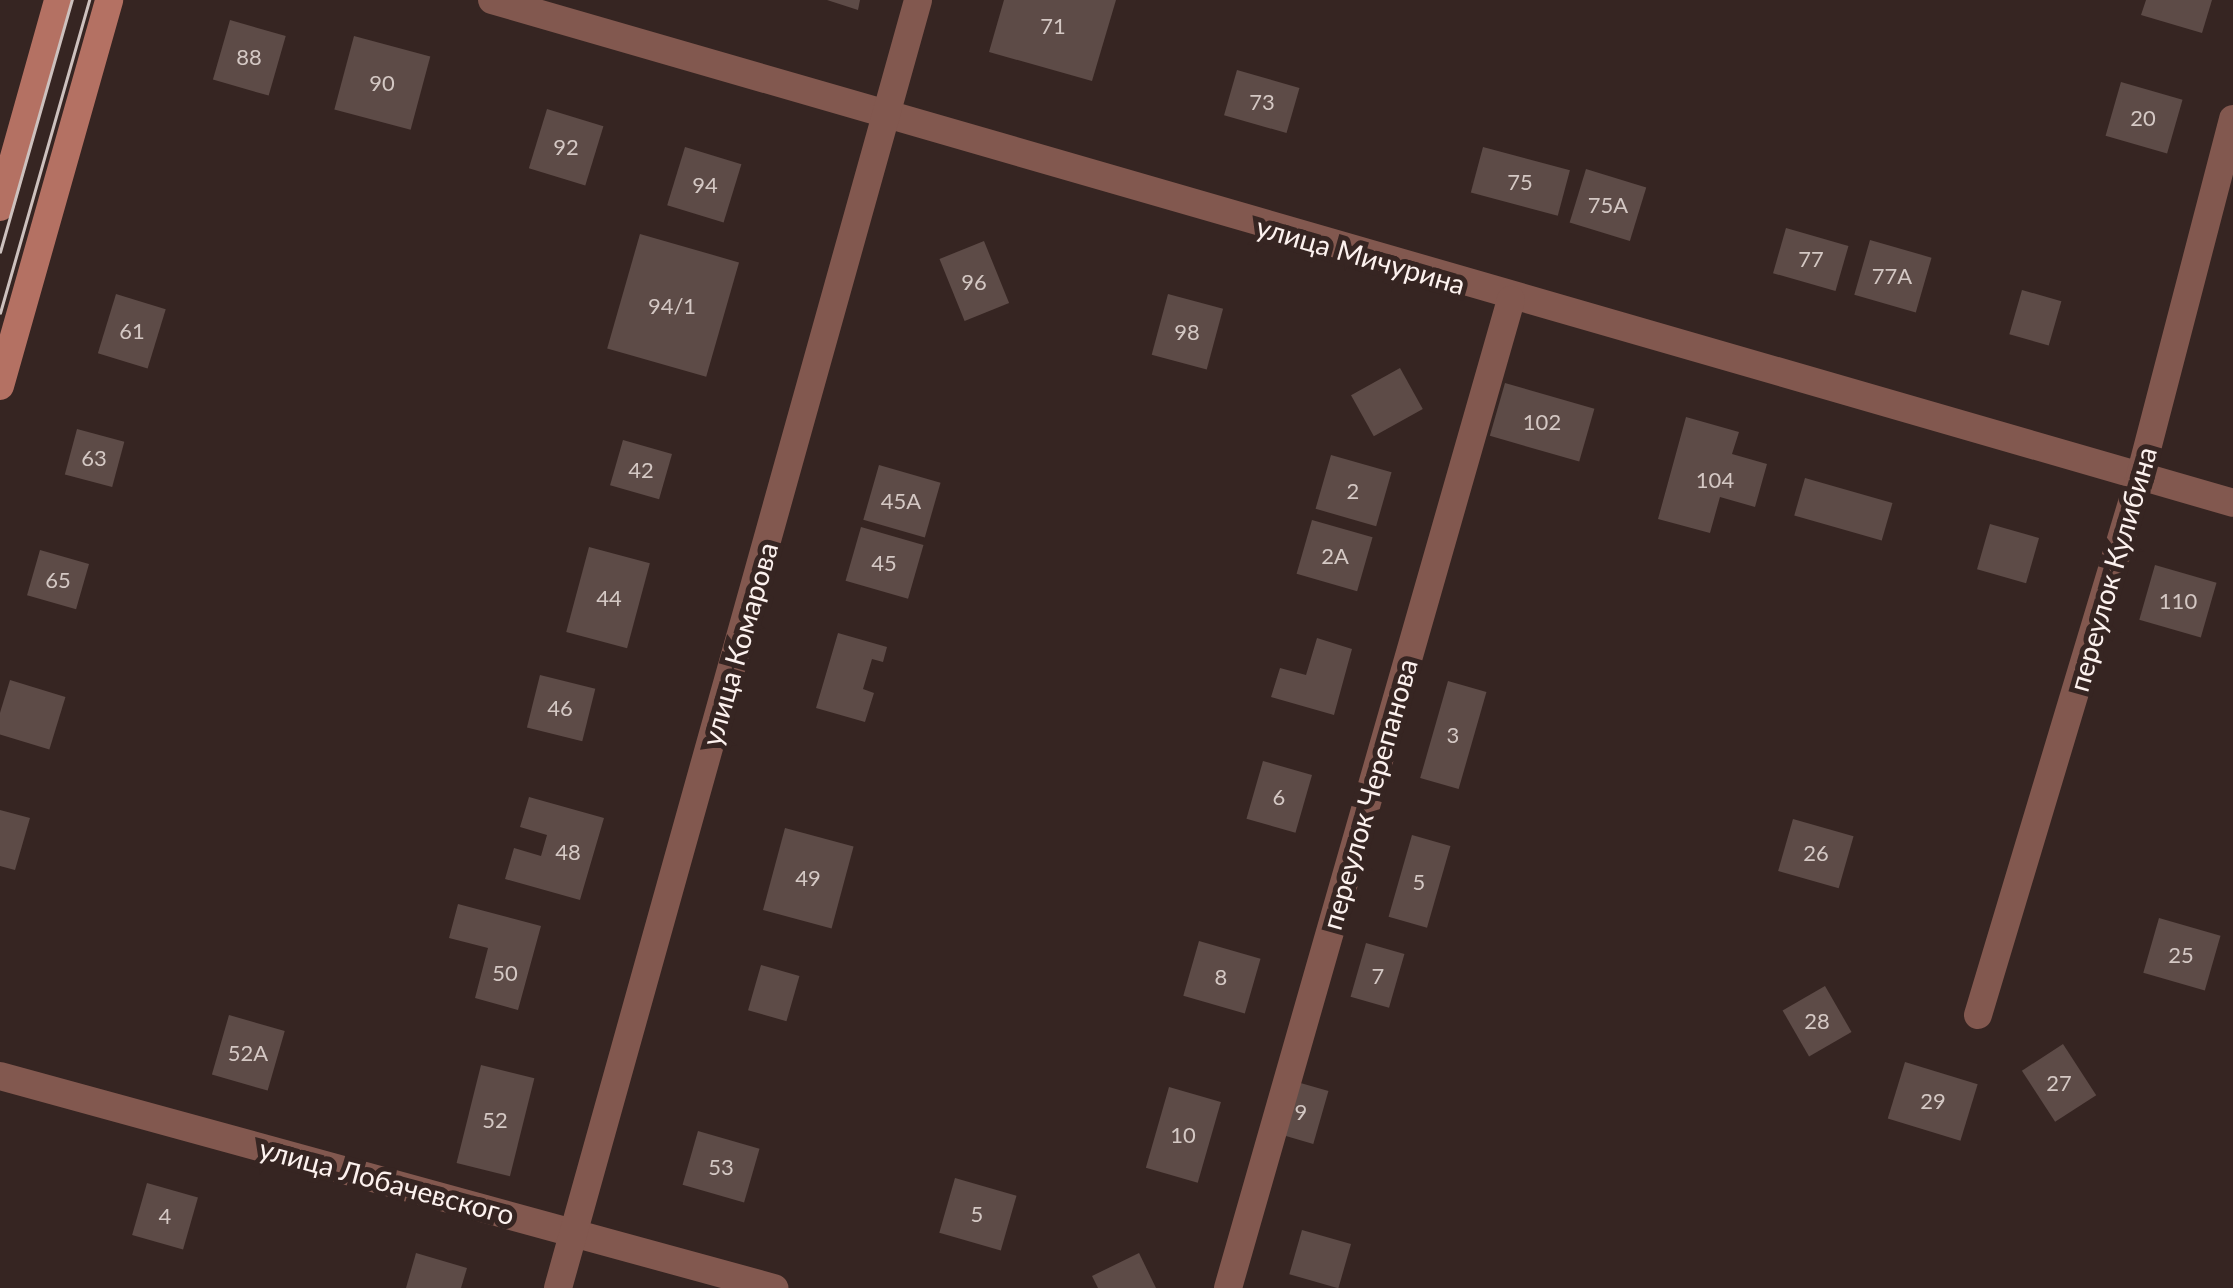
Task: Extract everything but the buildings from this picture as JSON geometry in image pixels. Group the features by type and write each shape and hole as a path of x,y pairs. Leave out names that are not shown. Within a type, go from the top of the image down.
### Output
{"main road":[{"path":"0,207 58,0"},
{"path":"0,386 110,0"}],"street":[{"name":"улица Мичурина","path":"492,0 1511,300 2233,503"},
{"name":"улица Комарова","path":"558,1288 918,0"},
{"name":"переулок Кулибина","path":"1978,1014 2140,476 2233,119"},
{"name":"переулок Черепанова","path":"1228,1288 1511,300"},
{"name":"улица Лобачевского","path":"0,1076 774,1288"}],"tram line":[{"path":"0,252 72,0"},
{"path":"0,313 89,0"}]}
